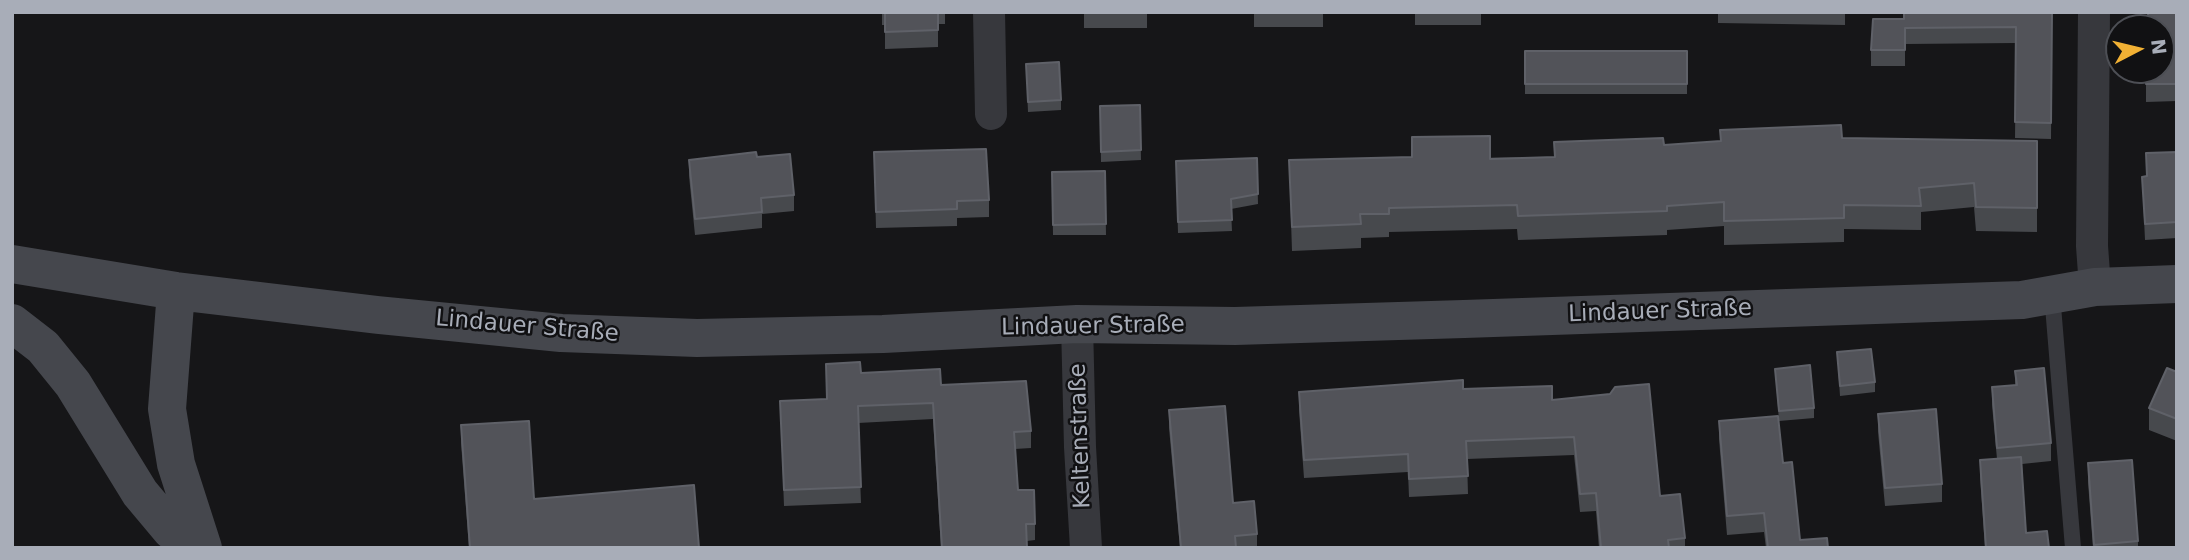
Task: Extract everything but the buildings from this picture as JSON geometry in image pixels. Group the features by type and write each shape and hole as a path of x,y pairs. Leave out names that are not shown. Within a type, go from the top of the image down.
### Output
{"street":[{"path":"989,12 991,114"},
{"path":"2094,12 2092,246 2095,287"},
{"name":"Lindauer Straße","path":"12,264 176,291 378,315 588,334 697,338 883,334 1077,324 1235,326 1464,320 2022,300 2095,287 2177,284"},
{"path":"176,291 167,409 176,464 203,548"},
{"path":"12,323 43,347 73,384 140,493 171,530 193,548"},
{"name":"Keltenstraße","path":"1077,324 1086,548"}],"lane":[{"path":"2052,294 2073,548"}]}
